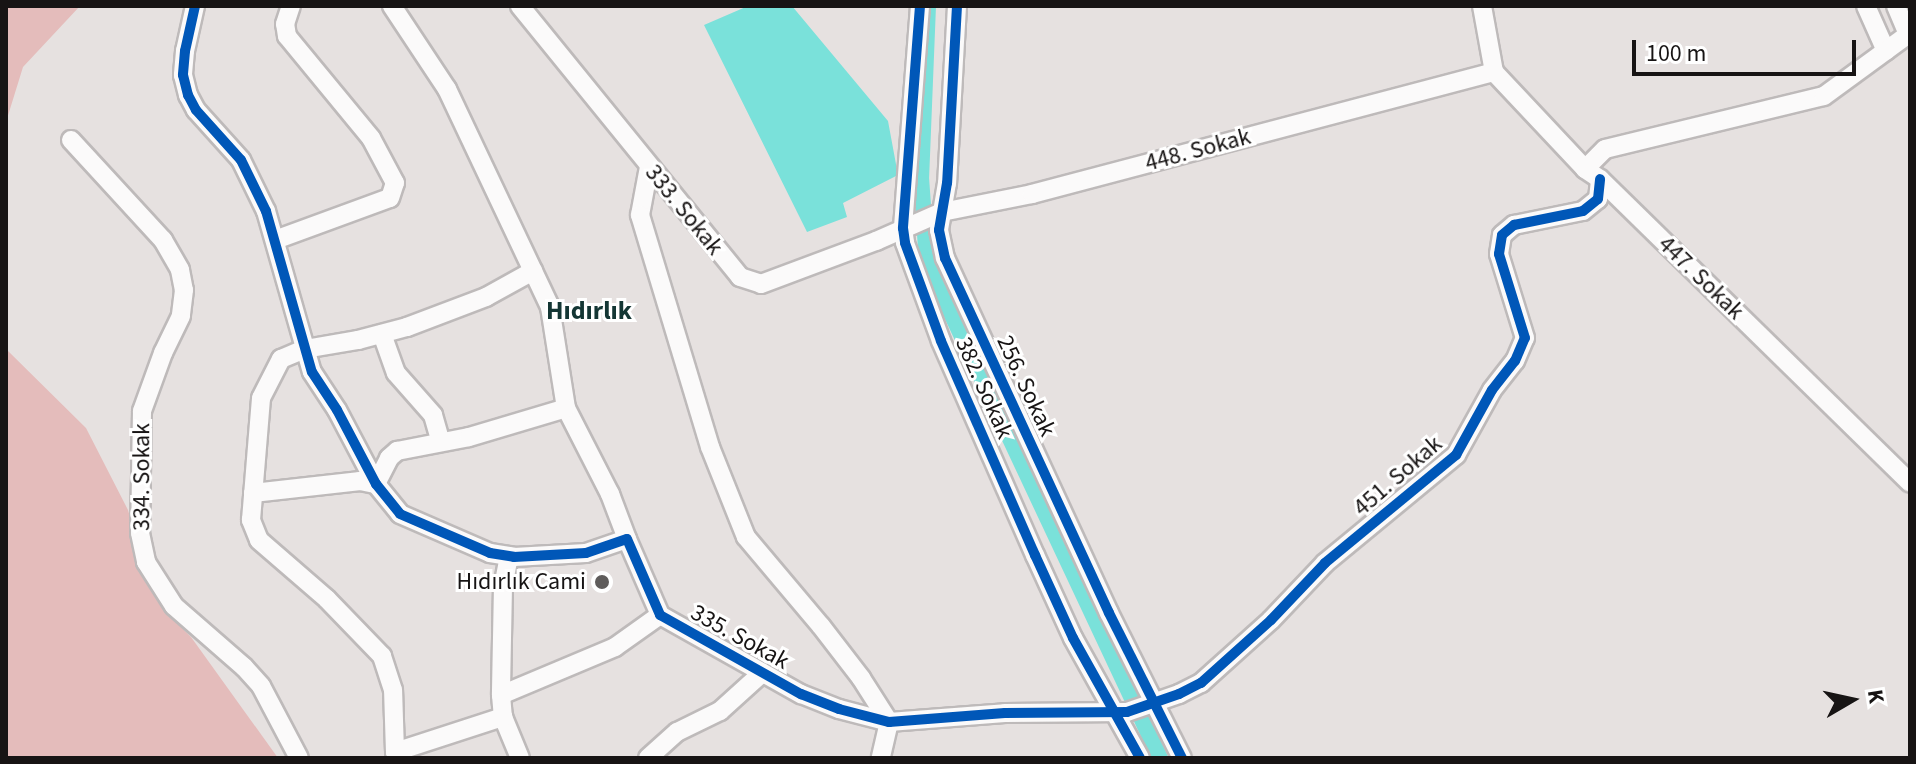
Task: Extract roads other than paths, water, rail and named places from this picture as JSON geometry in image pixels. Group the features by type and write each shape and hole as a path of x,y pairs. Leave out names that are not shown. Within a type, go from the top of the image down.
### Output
{"street":[{"path":"195,6 183,75 196,110 241,160 266,211 312,372 337,410 376,484 400,514 490,553 509,556 586,553 627,539"},
{"path":"275,240 390,198 395,183 371,138 287,36 285,24 291,6"},
{"name":"335. Sokak","path":"392,6 447,89 550,307 566,408 610,494 660,615 762,673 839,709 889,722 1005,713 1121,712"},
{"name":"333. Sokak","path":"520,6 740,277 761,284 907,226"},
{"name":"382. Sokak","path":"920,6 907,226 914,275 1073,638 1121,712 1140,758"},
{"name":"256. Sokak","path":"957,6 939,213 945,258 1151,705 1182,758"},
{"path":"1482,6 1494,72"},
{"path":"1866,6 1886,51"},
{"path":"1592,174 1605,149 1824,96 1909,33 1896,6"},
{"name":"448. Sokak","path":"907,226 939,213 1032,194 1494,72"},
{"name":"447. Sokak","path":"1494,72 1592,174 1910,483"},
{"name":"334. Sokak","path":"71,140 163,240 180,270 184,290 181,316 163,353 142,411 140,533 146,562 174,606 244,667 261,686 299,758"},
{"path":"649,167 640,215 710,447 746,537 821,626 861,678 889,722 880,758"},
{"name":"451. Sokak","path":"1121,712 1151,705 1201,683 1271,620 1325,563 1456,455 1492,390 1515,361 1525,338 1499,254 1502,235 1514,225 1583,211 1598,199 1592,174"},
{"path":"503,717 397,755 393,690 382,656 327,599 259,540 251,520 261,398 281,359 305,349 382,334 486,297 533,271"},
{"path":"382,334 396,373 433,415 440,440"},
{"path":"376,484 389,458 397,451 440,440 469,437 566,408"},
{"path":"253,493 360,481 376,484"},
{"path":"509,556 503,586 501,695 503,717 520,758"},
{"path":"501,695 615,647 660,615"},
{"path":"648,758 677,732 720,711 762,673"}],"water":[{"path":"748,6 792,6 888,121 898,175 843,203 847,217 807,232 704,25"}],"waterway":[{"path":"928,6 921,177 927,262 1160,758"}],"place":[{"name":"Hıdırlık Cami","path":"602,582"}],"district":[{"name":"Hıdırlık","path":"589,311"}]}
